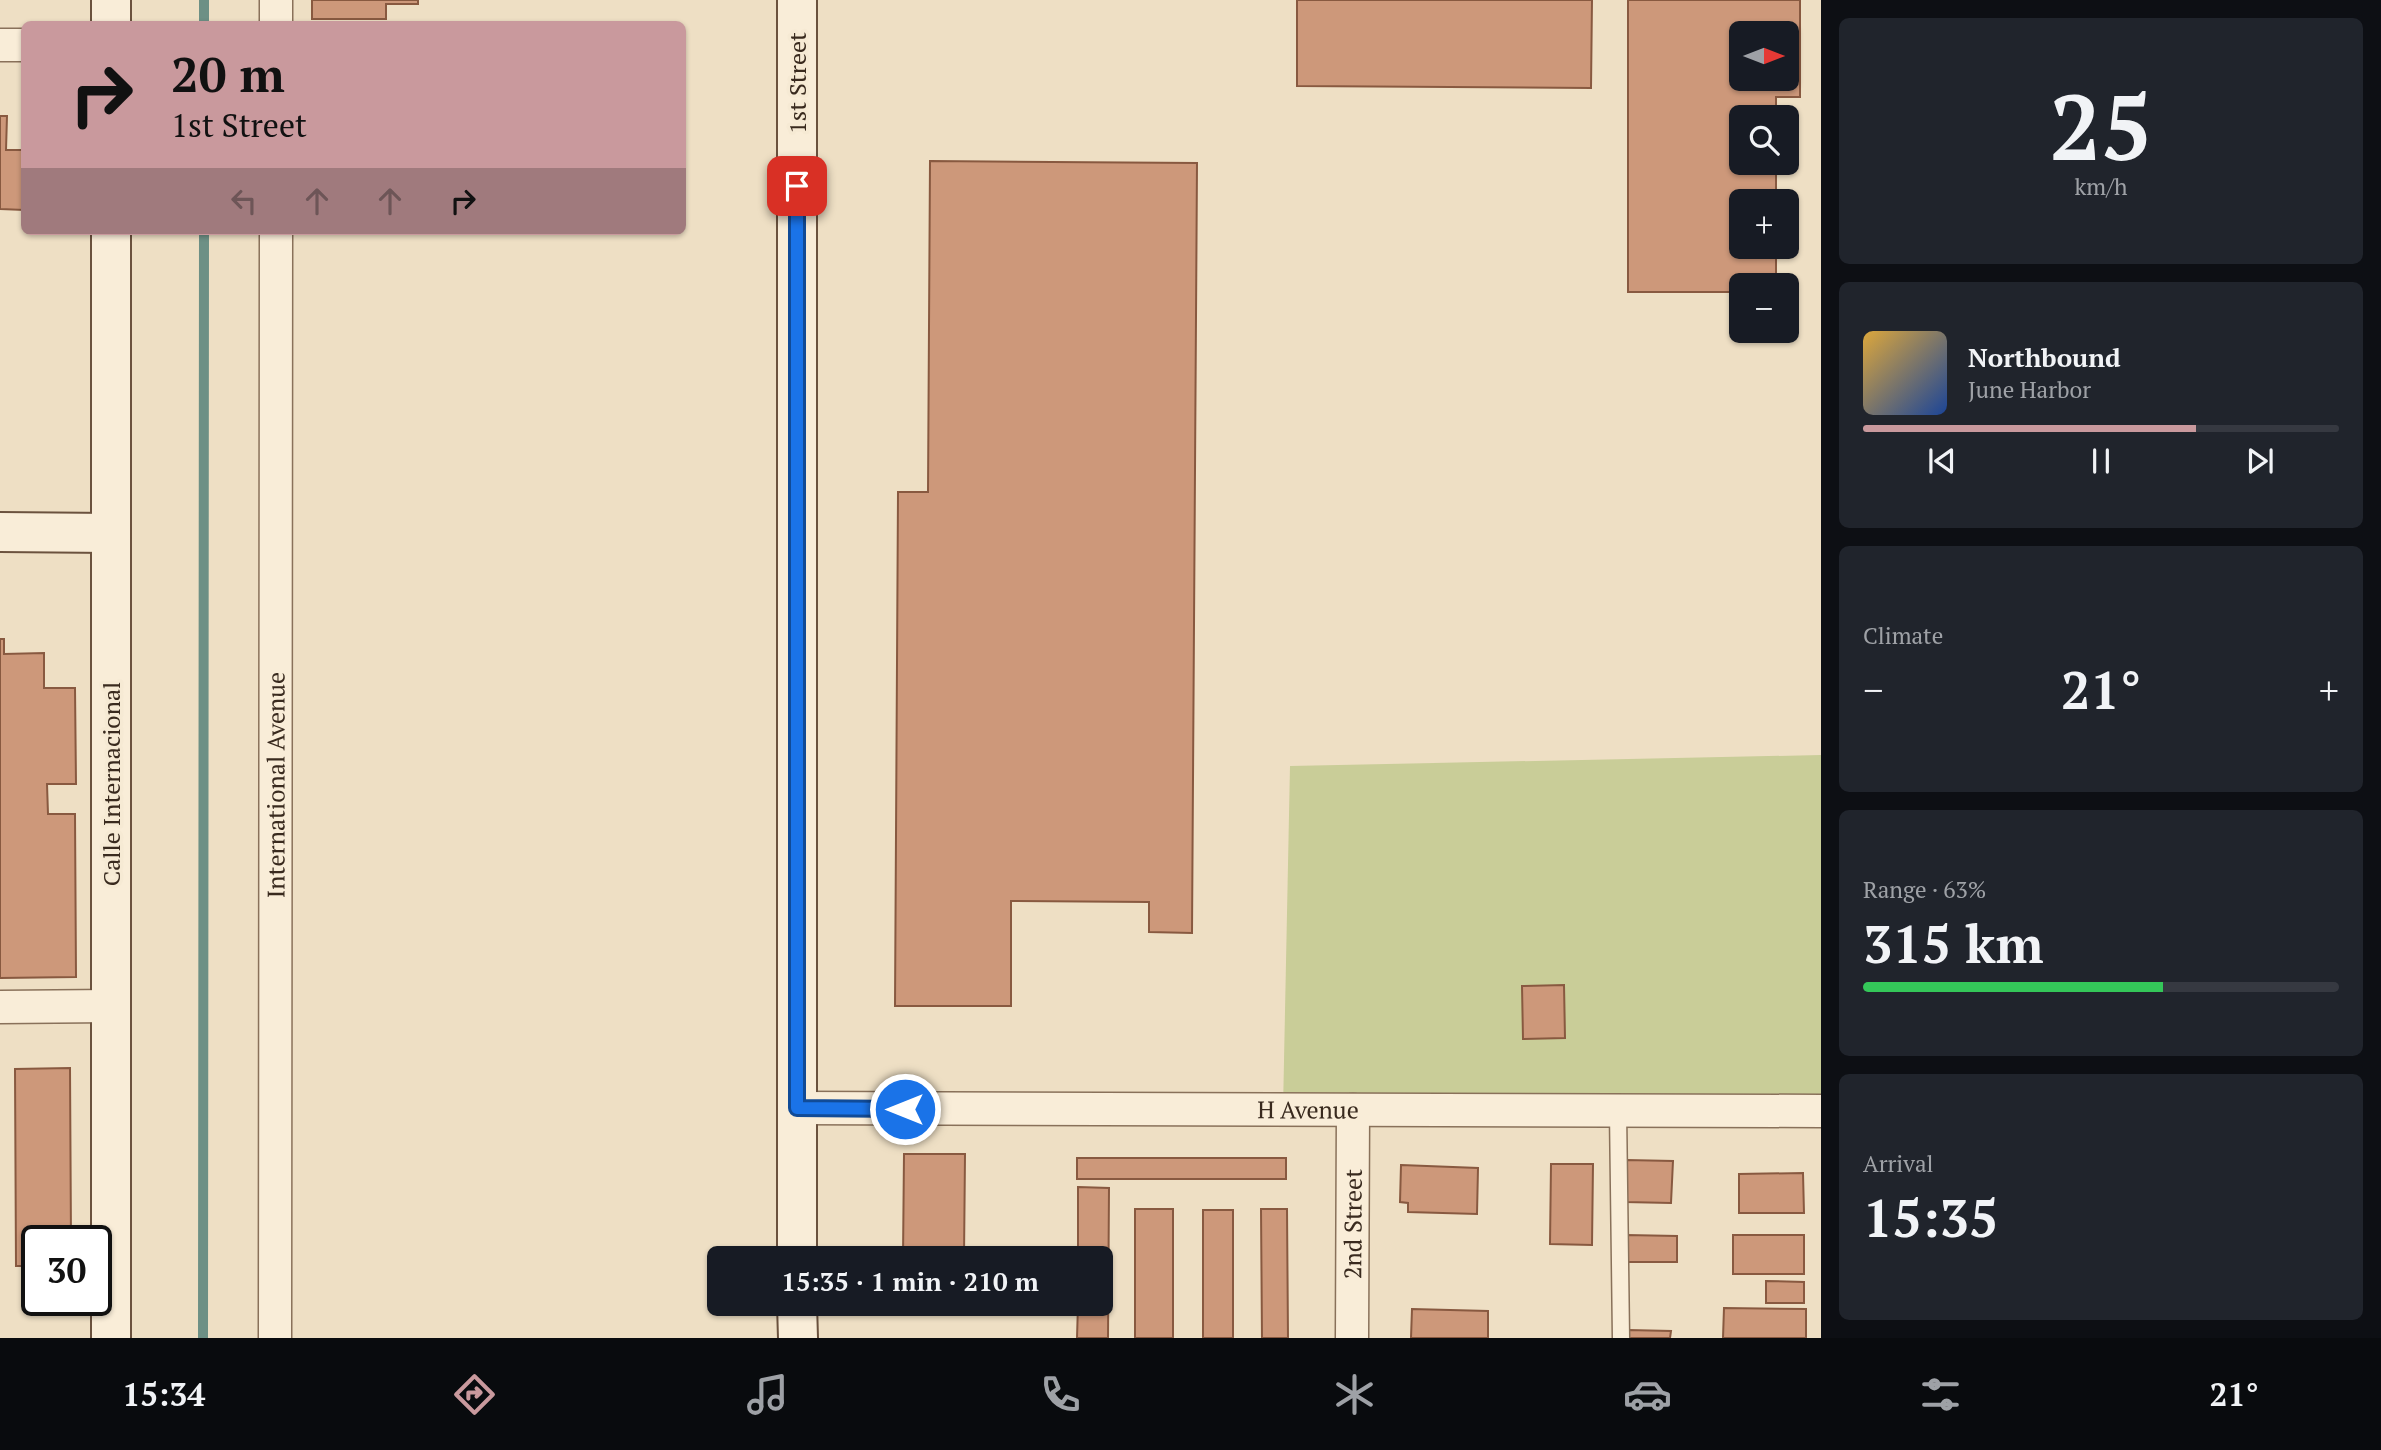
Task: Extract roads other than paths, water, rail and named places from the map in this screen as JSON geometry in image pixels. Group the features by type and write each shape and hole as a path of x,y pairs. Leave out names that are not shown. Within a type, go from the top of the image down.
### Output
{"main road":[{"path":"111,0 111,21"},
{"name":"1st Street","path":"797,0 797,1246"},
{"name":"Calle Internacional","path":"111,235 111,1338"},
{"path":"0,532 111,533"},
{"path":"797,1316 797,1338"}],"street":[{"path":"276,0 276,21"},
{"path":"0,45 21,45"},
{"name":"International Avenue","path":"275,1338 276,235"},
{"path":"0,1007 111,1006"},
{"name":"H Avenue","path":"797,1108 1821,1111"},
{"name":"2nd Street","path":"1352,1338 1353,1110"}],"lane":[{"path":"1618,1111 1621,1338"}],"waterway":[{"path":"204,0 204,21"},
{"path":"203,1338 204,235"}]}
